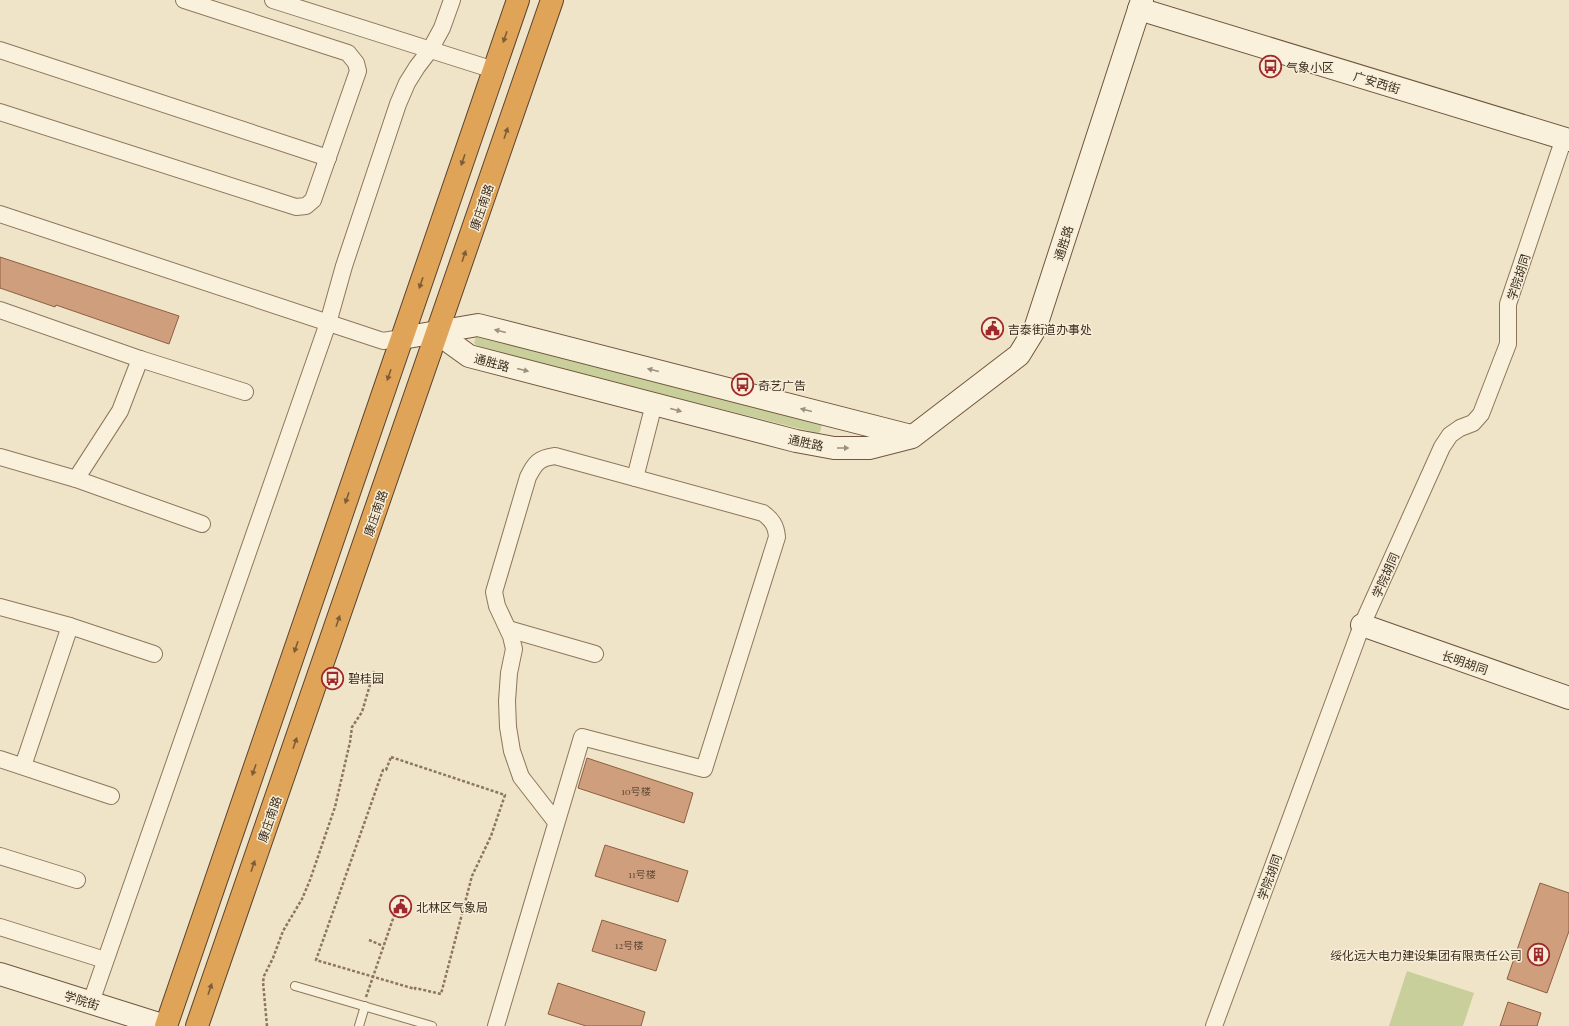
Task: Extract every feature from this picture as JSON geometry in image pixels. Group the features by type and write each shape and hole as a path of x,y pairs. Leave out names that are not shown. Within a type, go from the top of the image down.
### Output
{"highway":[{"path":"165,1026 518,0"},
{"name":"康庄南路","path":"198,1026 552,0"}],"street":[{"path":"0,112 296,207 306,206 314,200 358,71 356,62 348,54 184,0"},
{"path":"273,0 494,70"},
{"path":"91,1002 328,323 344,266 398,104 407,83 430,50 442,28 452,0"},
{"name":"通胜路","path":"437,333 469,356 796,441 834,448 869,448 912,437 1019,356 1035,329 1141,5"},
{"name":"广安西街","path":"1141,5 1566,139"},
{"path":"0,50 328,158"},
{"name":"学院胡同","path":"1214,1026 1362,625 1442,447 1450,435 1460,428 1473,423 1481,414 1508,344 1508,304 1566,139"},
{"path":"0,214 383,341 478,325 912,437"},
{"path":"0,310 140,359 245,392"},
{"path":"76,479 120,411 140,359"},
{"path":"635,478 654,404"},
{"path":"496,1026 582,737 704,769 777,537 776,528 772,519 763,513 555,456 543,458 534,466 528,477 494,592 497,606 512,636 514,650 509,673 506,701 512,751 521,777 556,822"},
{"path":"0,457 76,479 202,524"},
{"path":"0,607 70,626 154,654"},
{"name":"长明胡同","path":"1362,625 1569,698"},
{"path":"23,766 70,626"},
{"path":"508,629 595,654"},
{"path":"0,759 110,796"},
{"path":"0,856 77,880"},
{"path":"0,928 105,960"},
{"name":"学院街","path":"0,974 165,1026"}],"lane":[{"path":"296,986 432,1026"},
{"path":"359,1026 364,1006"}],"path":[{"path":"267,1026 263,982 264,976 274,958 283,931 302,899 312,873 335,807 350,742 352,726 362,712 374,671"},
{"path":"391,757 505,795 491,836 472,876 441,994 415,989 373,977 316,960 383,770 386,770 391,757"},
{"path":"364,1006 395,912"},
{"path":"369,940 384,946"}],"green space":[{"path":"477,334 823,421 820,432 817,433 478,348 474,343"},
{"path":"1407,971 1474,993 1463,1026 1389,1026"}],"building":[{"path":"0,257 179,316 169,344 56,305 55,307 0,288"},
{"path":"587,758 693,793 684,823 578,788"},
{"path":"605,845 688,871 678,902 595,876"},
{"name":"绥化远大电力建设集团有限责任公司","path":"1540,883 1569,893 1569,931 1547,993 1507,979"},
{"path":"602,920 666,940 656,971 592,951"},
{"path":"558,983 645,1012 641,1026 586,1026 548,1014"},
{"path":"1508,1002 1541,1013 1537,1026 1500,1026"}],"place":[{"name":"气象小区","path":"1271,67"},
{"name":"吉泰街道办事处","path":"993,329"},
{"name":"奇艺广告","path":"743,385"},
{"name":"碧桂园","path":"333,678"},
{"name":"北林区气象局","path":"400,907"},
{"name":"绥化远大电力建设集团有限责任公司","path":"1538,955"}]}
